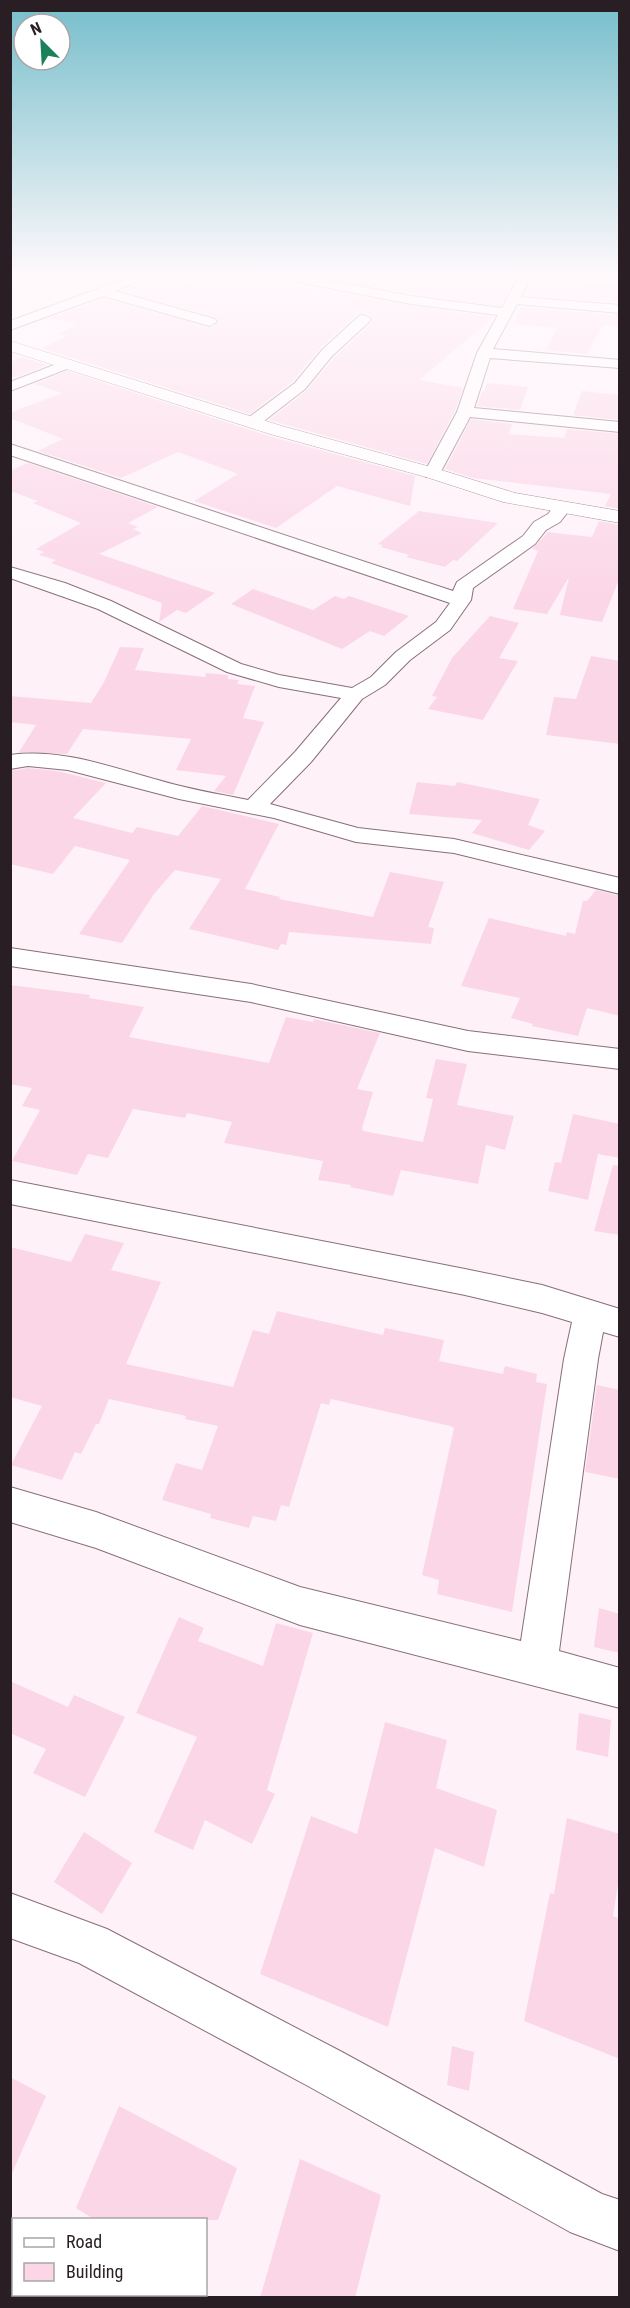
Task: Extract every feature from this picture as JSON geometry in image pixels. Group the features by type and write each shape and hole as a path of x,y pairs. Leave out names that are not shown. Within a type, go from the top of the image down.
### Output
{"street":[{"path":"127,383 276,430 432,473 510,498 620,517"},
{"path":"254,422 303,383"},
{"path":"432,473 465,412 474,383"},
{"path":"465,412 620,427"},
{"path":"10,449 461,600"},
{"path":"253,808 303,757 355,695 378,681 403,656 443,626 461,600 464,586 529,540 540,526 554,518 562,508"},
{"path":"10,572 56,585 137,620 194,651 235,668 274,681 355,695"},
{"path":"10,762 22,759 68,764 167,790 277,812 356,835 454,846 620,886"},
{"path":"10,957 251,993 468,1041 620,1059"},
{"path":"10,1192 465,1281 542,1299 605,1320 580,1359 572,1433 537,1665"},
{"path":"10,1504 96,1530 300,1606 537,1665 620,1689"},
{"path":"10,1915 91,1945 325,2069 588,2214 620,2226"}],"building":[{"path":"103,383 269,436 415,476 410,506 337,486 276,528 194,501 238,474 178,452 121,478 38,451 63,439 10,418 10,413 62,393 35,384"},
{"path":"151,383 291,383 250,414"},
{"path":"313,383 434,383 463,388 455,411 427,464 269,420"},
{"path":"487,383 528,387 520,410 477,406"},
{"path":"582,391 620,395 620,420 573,415"},
{"path":"471,419 513,424 508,434 564,438 567,429 620,434 620,509 605,506 611,494 473,478 445,469"},
{"path":"28,463 158,507 128,523 138,527 133,529 142,533 99,554 215,593 186,613 177,610 159,622 162,603 51,563 56,560 39,555 44,552 36,549 81,523 33,503 38,501 10,491 10,471"},
{"path":"419,511 498,523 457,561 453,560 445,567 406,557 409,555 381,547 383,545 378,544"},
{"path":"599,521 620,525 620,577 602,622 560,615 569,577 547,614 513,609 538,551 532,549 548,532 592,537"},
{"path":"253,589 313,610 335,596 344,599 349,596 409,616 384,636 370,631 342,649 231,604"},
{"path":"490,616 519,623 499,658 518,661 483,720 428,709 437,697 432,696 452,658"},
{"path":"120,647 144,648 135,670 205,677 206,673 228,675 228,679 239,680 237,684 255,686 243,718 264,722 233,795 214,791 226,776 176,770 191,739 83,729 67,754 19,752 36,725 10,722 10,696 91,703 104,682"},
{"path":"591,656 620,661 620,744 546,735 554,697 576,699"},
{"path":"28,768 57,771 106,783 73,818 132,833 137,827 178,836 202,806 279,824 245,889 280,897 279,899 373,917 390,872 444,882 428,927 434,928 431,944 289,932 286,945 281,944 278,950 189,929 221,879 175,870 154,894 122,943 79,934 130,860 75,846 53,874 10,864 10,771"},
{"path":"417,782 455,786 457,782 540,799 528,825 545,831 529,850 472,833 482,820 409,814"},
{"path":"596,890 620,896 620,1016 587,1008 578,1036 532,1026 533,1024 511,1018 520,998 461,986 489,918 566,936 567,932 575,934 583,901 587,901"},
{"path":"10,985 90,995 89,998 144,1007 129,1037 269,1063 286,1017 313,1022 314,1019 380,1033 357,1089 373,1092 363,1131 423,1142 433,1099 426,1098 436,1059 467,1064 457,1105 514,1116 505,1150 486,1145 478,1184 401,1170 393,1196 350,1187 351,1185 318,1180 323,1161 224,1143 232,1122 187,1113 185,1118 133,1109 108,1158 88,1154 77,1175 12,1161 40,1110 22,1106 32,1088 10,1084"},
{"path":"573,1114 620,1124 620,1158 598,1154 588,1200 548,1191 555,1162 561,1163"},
{"path":"613,1165 620,1166 620,1235 594,1231"},
{"path":"85,1234 124,1243 111,1270 161,1282 126,1364 233,1387 253,1330 269,1334 277,1311 383,1335 385,1328 444,1340 439,1361 503,1374 505,1366 537,1374 536,1382 547,1384 512,1612 437,1594 439,1580 422,1575 454,1428 450,1426 331,1399 329,1405 321,1403 289,1507 281,1505 276,1521 253,1516 249,1528 210,1518 211,1514 162,1500 176,1463 202,1470 218,1426 185,1419 186,1416 109,1399 99,1424 96,1424 81,1454 75,1452 62,1480 11,1465 42,1406 10,1397 10,1247 71,1262"},
{"path":"597,1385 620,1390 620,1479 585,1472"},
{"path":"599,1608 620,1614 620,1653 594,1647"},
{"path":"179,1617 204,1628 198,1641 263,1666 276,1623 313,1633 267,1790 275,1794 252,1844 205,1820 193,1850 154,1832 197,1737 136,1713"},
{"path":"10,1681 68,1707 74,1695 125,1717 85,1797 33,1773 46,1749 10,1733"},
{"path":"579,1713 611,1720 608,1757 576,1750"},
{"path":"385,1722 447,1740 436,1788 497,1810 484,1867 435,1848 388,2027 260,1974 311,1816 357,1834"},
{"path":"567,1818 620,1834 620,1872 613,1916 620,1919 620,2059 524,2021 550,1893 554,1894"},
{"path":"84,1832 132,1863 102,1914 54,1882"},
{"path":"452,2046 474,2052 469,2091 447,2085"},
{"path":"10,2077 46,2096 10,2178"},
{"path":"119,2106 237,2168 218,2220 207,2220 207,2218 92,2218 76,2208"},
{"path":"300,2159 381,2195 355,2298 260,2298"}]}
